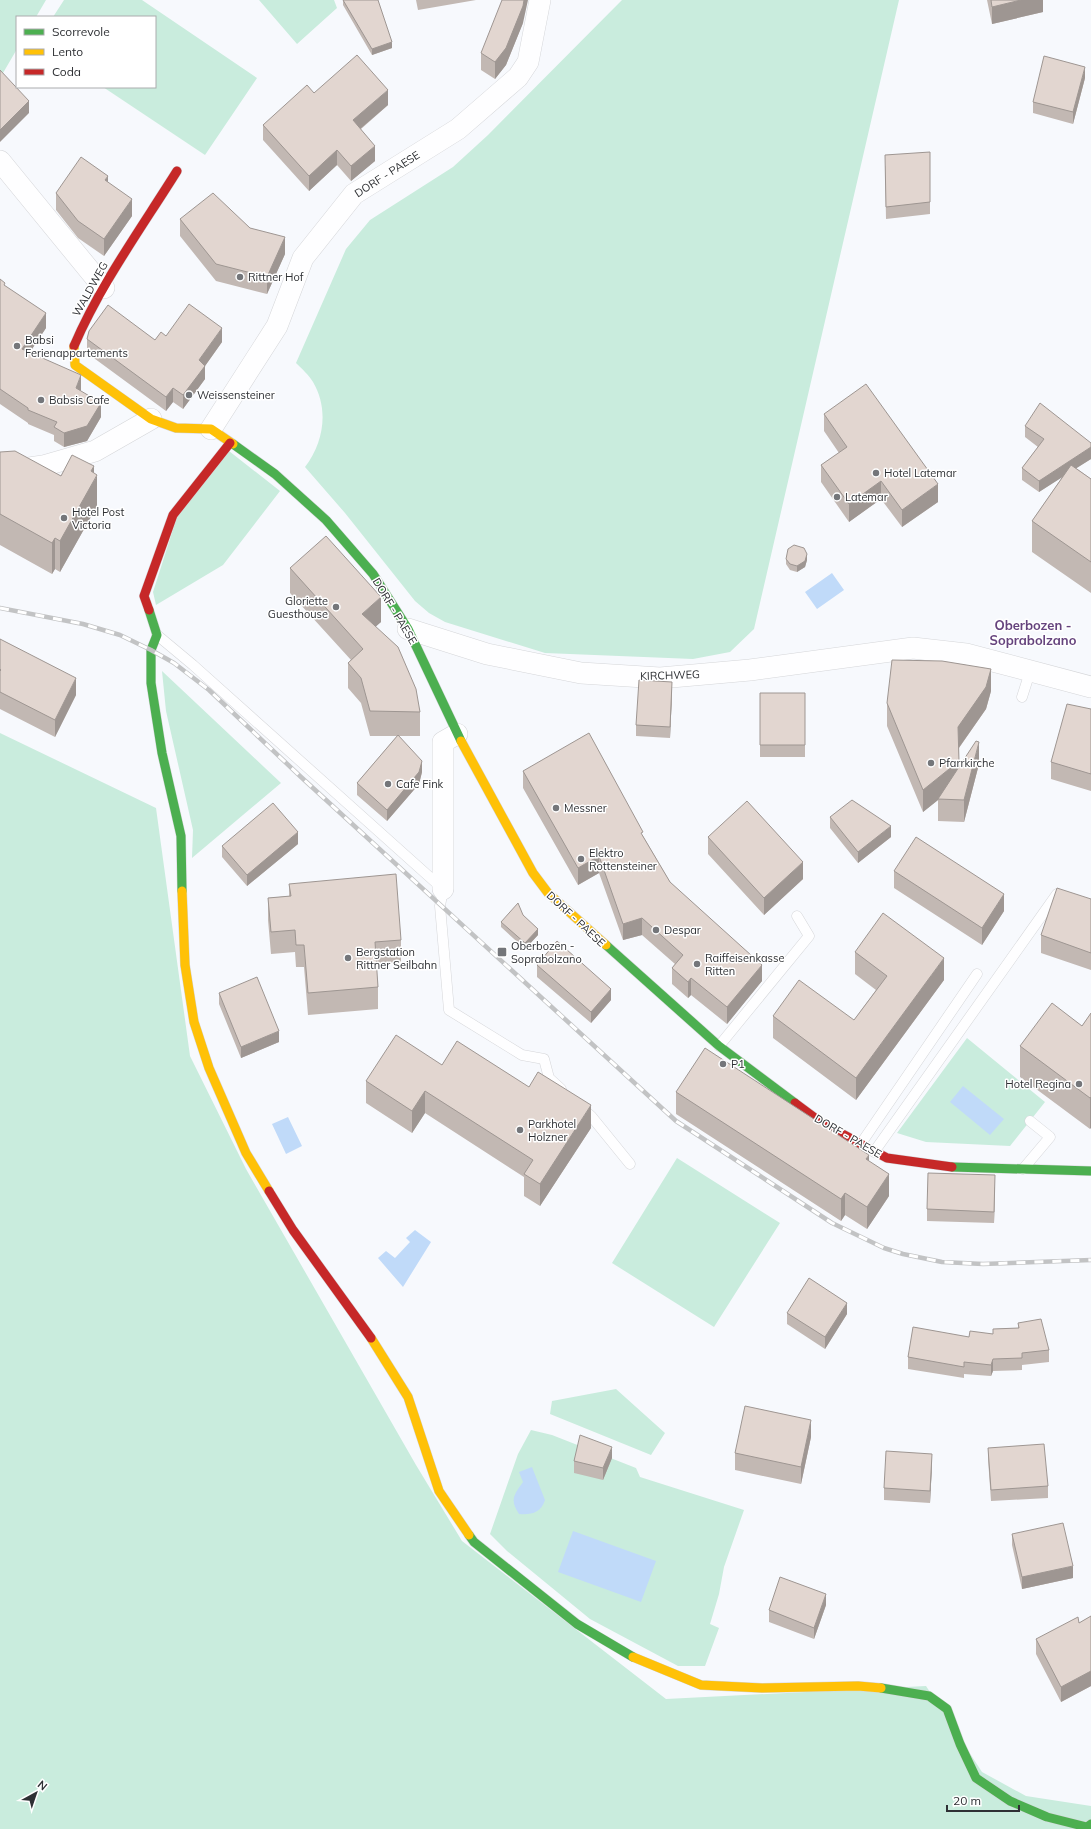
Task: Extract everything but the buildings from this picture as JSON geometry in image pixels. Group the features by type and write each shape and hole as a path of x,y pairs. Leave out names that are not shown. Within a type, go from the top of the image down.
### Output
{"street":[{"name":"DORF - PAESE","path":"540,0 528,62 518,78 458,129 354,194 303,258 277,326 211,429 275,474 326,520 373,574 408,629 457,734 533,873 548,894 719,1046 822,1123 860,1145 887,1158 949,1167 1091,1171"},
{"path":"0,161 104,288"},
{"name":"WALDWEG","path":"151,419 75,365 74,346 104,288 177,171"},
{"path":"0,472 43,466 95,451 151,419 176,428 211,429"},
{"path":"230,443 173,515 144,596 157,635 151,650 151,683 162,753 180,836 185,965 194,1022 209,1068 250,1159 293,1230 362,1323 408,1397 439,1491 474,1542 577,1624 639,1660 702,1685 762,1688 858,1686 888,1688 929,1696 947,1709 960,1744 976,1778 1010,1801 1047,1817 1087,1827 1091,1824"},
{"name":"KIRCHWEG","path":"408,629 487,654 582,673 660,678 750,670 913,648 966,654 1091,687"},
{"path":"443,889 443,742 457,734"}],"lane":[{"path":"157,635 443,889 440,906 449,1010 522,1055 544,1059 549,1078 591,1116 630,1164"},
{"path":"1022,697 1030,672"},
{"path":"874,1152 1057,894"},
{"path":"719,1046 809,936 797,916"},
{"path":"860,1145 977,974"},
{"path":"1023,1169 1050,1137 1030,1121"}],"green space":[{"path":"0,0 46,0 37,16 16,16 16,51 3,73 0,72"},
{"path":"64,0 142,0 257,78 205,155 104,88 156,88 156,16 54,16"},
{"path":"259,0 334,0 337,8 297,44"},
{"path":"622,0 899,0 754,629 730,652 693,659 545,653 445,622 429,613 415,601 345,513 305,467 317,447 323,414 318,392 313,382 296,363 346,249 370,220 453,167 488,135"},
{"path":"229,451 280,491 223,565 156,605 153,592 177,517"},
{"path":"162,671 281,783 192,858 193,830 166,711"},
{"path":"0,733 156,808 190,1056 246,1169 416,1465 462,1541 666,1699 926,1686 982,1772 1026,1796 1091,1806 1091,1829 0,1829"},
{"path":"967,1038 1045,1102 1010,1146 926,1142 897,1133"},
{"path":"677,1158 780,1223 714,1327 612,1263"},
{"path":"616,1389 665,1433 651,1455 550,1414 552,1401"},
{"path":"531,1430 552,1435 636,1468 640,1477 744,1510 724,1567 719,1594 710,1624 719,1628 705,1666 678,1666 590,1619 507,1551 490,1534 518,1454"}],"water":[{"path":"832,573 844,590 817,609 805,592"},
{"path":"963,1086 1004,1119 990,1135 950,1102"},
{"path":"288,1117 302,1146 286,1154 272,1124"},
{"path":"415,1230 431,1242 403,1287 378,1258 386,1251 395,1258 410,1242 406,1238"},
{"path":"532,1467 545,1500 541,1508 535,1512 519,1514 514,1505 514,1498 523,1482 519,1472"},
{"path":"573,1531 656,1561 641,1602 558,1572"}],"railway":[{"path":"0,608 83,624 120,635 174,663 209,690 301,777 676,1121 832,1223 884,1248 903,1254 942,1262 983,1264 1091,1260"}],"traffic: fast":[{"path":"233,444 275,474 326,520 373,574 408,629 461,741"},
{"path":"149,610 157,635 151,650 151,683 162,753 181,836 182,891"},
{"path":"606,945 719,1046 795,1103"},
{"path":"952,1167 1091,1171"},
{"path":"469,1535 474,1542 577,1624 633,1657"},
{"path":"881,1688 929,1696 947,1709 960,1744 976,1778 1010,1801 1047,1817 1087,1827 1091,1824"}],"traffic: slow":[{"path":"74,346 75,365 151,419 176,428 211,429 233,444"},
{"path":"461,741 533,873 548,893 606,945"},
{"path":"182,891 185,965 194,1022 209,1068 246,1153 269,1191"},
{"path":"371,1338 408,1397 439,1491 469,1535"},
{"path":"633,1657 701,1685 762,1688 858,1686 881,1688"}],"traffic: jam":[{"path":"74,346 96,301 177,171"},
{"path":"149,610 144,596 173,515 230,443"},
{"path":"795,1103 822,1123 887,1158 952,1167"},
{"path":"269,1191 293,1230 371,1338"}],"place":[{"name":"Rittner Hof","path":"240,277"},
{"name":"Babsi Ferienappartements","path":"17,346"},
{"name":"Weissensteiner","path":"189,395"},
{"name":"Babsis Cafe","path":"41,400"},
{"name":"Hotel Latemar","path":"876,473"},
{"name":"Latemar","path":"837,497"},
{"name":"Hotel Post Victoria","path":"64,518"},
{"name":"Gloriette Guesthouse","path":"336,607"},
{"name":"Pfarrkirche","path":"931,763"},
{"name":"Cafe Fink","path":"388,784"},
{"name":"Messner","path":"556,808"},
{"name":"Elektro Rottensteiner","path":"581,859"},
{"name":"Despar","path":"656,930"},
{"name":"Oberbozen - Soprabolzano","path":"502,952"},
{"name":"Bergstation Rittner Seilbahn","path":"348,958"},
{"name":"Raiffeisenkasse Ritten","path":"697,964"},
{"name":"P1","path":"723,1064"},
{"name":"Hotel Regina","path":"1079,1084"},
{"name":"Parkhotel Holzner","path":"520,1130"}],"district":[{"name":"Oberbozen - Soprabolzano","path":"1033,632"}]}
